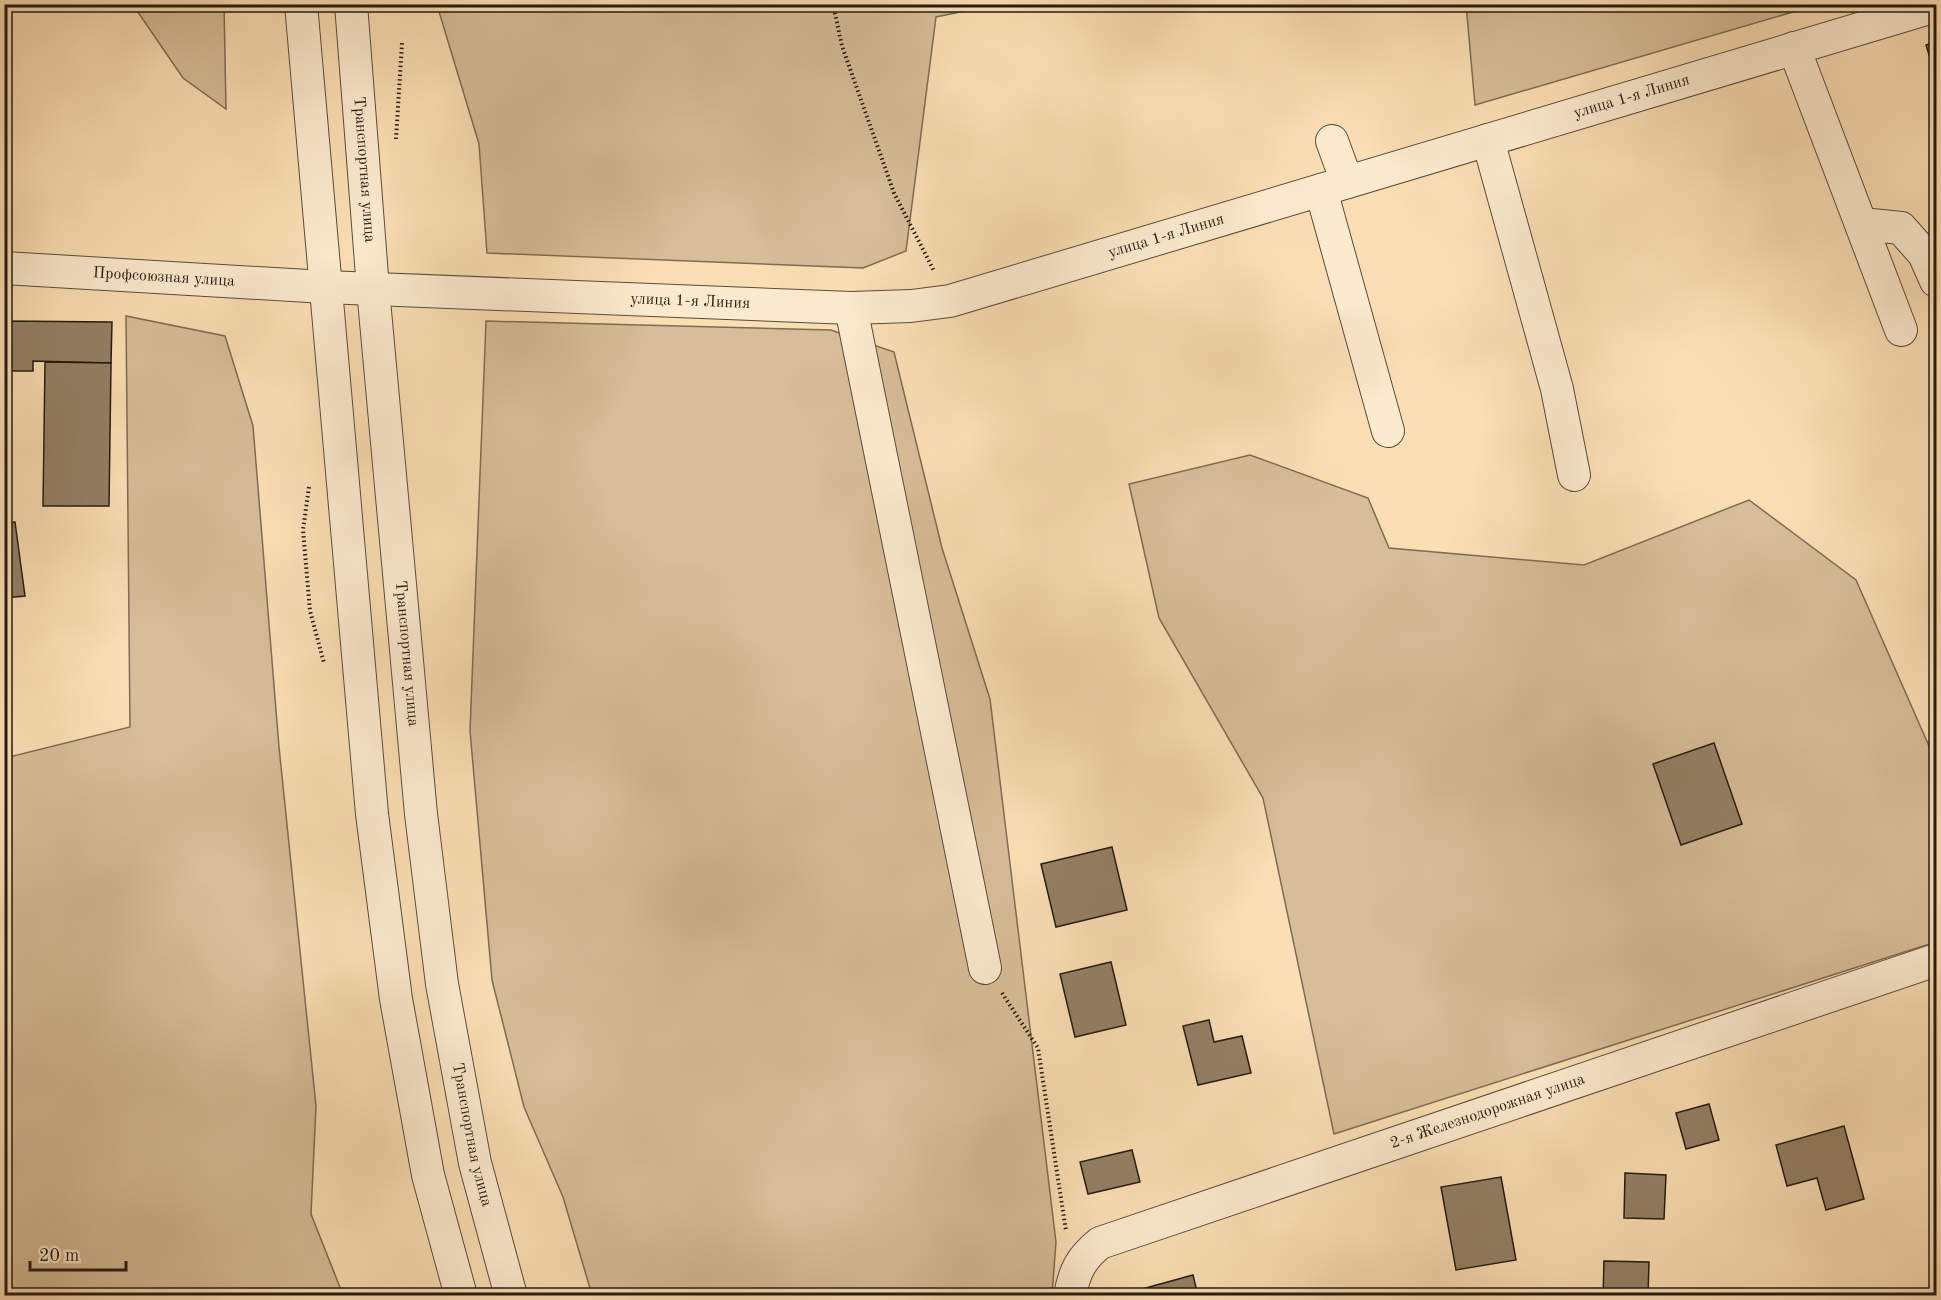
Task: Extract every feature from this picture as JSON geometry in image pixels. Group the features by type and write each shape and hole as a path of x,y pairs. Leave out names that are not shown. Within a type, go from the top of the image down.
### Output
{"street":[{"path":"301,4 372,814 396,999 428,1175 461,1296"},
{"name":"Транспортная улица","path":"351,4 373,289 421,814 442,984 475,1163 511,1296"},
{"name":"улица 1-я Линия","path":"373,289 851,308 911,306 950,301 1936,6"},
{"path":"1794,48 1901,330"},
{"path":"1488,140 1557,388 1574,474"},
{"path":"1332,141 1334,186 1388,431"},
{"path":"1862,224 1901,228 1923,254 1936,281"},
{"name":"Профсоюзная улица","path":"4,268 373,289"},
{"path":"851,308 985,968"},
{"name":"2-я Железнодорожная улица","path":"1072,1286 1084,1255 1100,1243 1936,960"}],"path":[{"path":"833,4 842,46 894,193 950,301"},
{"path":"396,147 402,44"},
{"path":"985,968 1038,1048 1072,1286"}],"shaded area":[{"path":"437,4 994,5 936,17 906,251 863,268 487,253 479,144"},
{"path":"1466,4 1817,4 1817,5 1475,105"},
{"path":"133,5 224,5 226,109 183,78"},
{"path":"126,316 225,336 253,426 279,747 316,1106 311,1214 343,1295 5,1295 5,758 130,727"},
{"path":"486,321 831,330 894,352 942,548 990,699 1056,1242 1052,1295 592,1295 563,1197 524,1107 492,980 470,731"},
{"path":"1250,455 1368,498 1389,548 1584,565 1749,500 1856,580 1936,762 1936,942 1334,1134 1263,798 1159,618 1129,484"}],"building":[{"path":"1936,42 1936,78 1926,45"},
{"path":"4,321 112,322 111,363 33,361 33,371 4,371"},
{"path":"45,362 111,363 109,506 43,506"},
{"path":"15,522 25,596 4,598 4,523"},
{"path":"1714,743 1742,824 1681,845 1653,764"},
{"path":"1112,847 1127,910 1056,927 1041,864"},
{"path":"1111,962 1126,1025 1075,1037 1060,974"},
{"path":"1209,1020 1214,1042 1242,1036 1251,1073 1198,1085 1183,1026"},
{"path":"1709,1104 1719,1140 1686,1149 1676,1113"},
{"path":"1844,1126 1864,1199 1826,1210 1817,1178 1787,1186 1776,1145"},
{"path":"1132,1150 1140,1182 1088,1194 1080,1162"},
{"path":"1625,1173 1666,1175 1664,1219 1624,1218"},
{"path":"1501,1177 1516,1260 1456,1270 1441,1187"},
{"path":"1604,1261 1649,1262 1648,1296 1603,1296"},
{"path":"1193,1275 1198,1296 1125,1296 1124,1294"}]}
